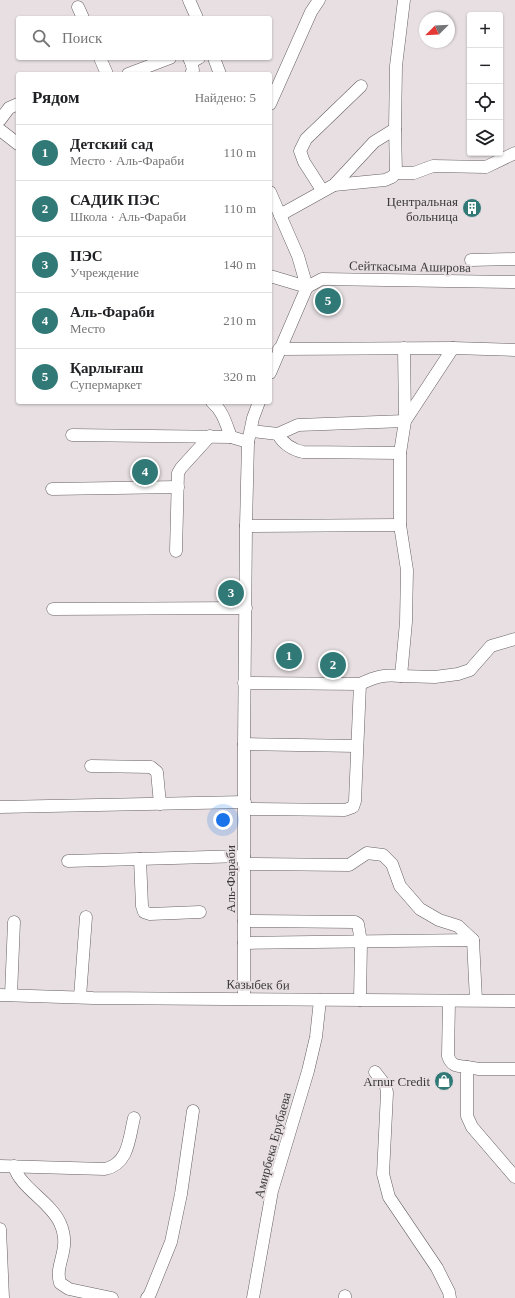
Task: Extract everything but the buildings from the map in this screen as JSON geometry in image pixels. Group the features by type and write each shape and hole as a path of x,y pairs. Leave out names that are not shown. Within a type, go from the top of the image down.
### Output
{"street":[{"path":"189,0 195,16"},
{"path":"272,100 311,12 319,0"},
{"path":"396,173 396,66 404,0"},
{"path":"78,7 82,16"},
{"path":"101,60 106,72"},
{"path":"133,72 165,60"},
{"path":"215,60 219,72"},
{"path":"322,190 304,162 300,151 306,139 361,86"},
{"path":"0,120 9,108 16,105"},
{"path":"334,185 374,142 395,129"},
{"path":"0,130 16,142"},
{"path":"280,215 322,190 334,185 386,180 396,173 414,173 433,166 486,167 515,153"},
{"path":"272,197 298,256 306,287 272,368"},
{"path":"471,260 515,259"},
{"path":"272,277 306,287"},
{"name":"Сейткасыма Аширова","path":"306,287 322,279 515,282"},
{"path":"401,676 406,622 407,570 400,525 400,453 405,421 404,348"},
{"path":"279,349 453,348 515,350"},
{"path":"405,421 453,348"},
{"path":"214,404 218,407 224,418 231,437"},
{"name":"Аль-Фараби","path":"244,998 244,683 246,526 249,437 258,404"},
{"path":"72,435 249,437 278,434 298,425 405,421"},
{"path":"278,434 281,440 295,450 304,452 400,453"},
{"path":"176,551 178,473 210,436"},
{"path":"52,489 178,487"},
{"path":"246,526 400,525"},
{"path":"53,609 246,608"},
{"path":"244,683 360,684 386,674 435,677 458,674 470,670 491,646 515,638"},
{"path":"0,807 160,804 345,810 353,807 355,801 360,684"},
{"path":"244,744 357,746"},
{"path":"91,766 154,768 157,772 160,804"},
{"path":"68,861 140,859 244,860 349,865 368,853 383,855 392,864 400,886 420,909 439,920 458,926 473,940 476,1000"},
{"path":"140,859 142,906 144,912 150,914 200,912"},
{"path":"80,997 86,917"},
{"path":"244,921 355,922 358,924 361,942 360,1000"},
{"path":"6,995 14,922"},
{"path":"244,943 473,940"},
{"name":"Казыбек би","path":"6,995 320,1000 515,1001"},
{"name":"Амирбека Ерубаева","path":"253,1298 272,1191 308,1071 316,1036 320,1000"},
{"path":"449,1001 448,1056 450,1062 456,1066 467,1068 515,1069"},
{"path":"467,1068 466,1116 472,1127 515,1176"},
{"path":"375,1072 386,1086 387,1094 383,1174 389,1197 437,1268 449,1292 450,1298"},
{"path":"147,1298 171,1242 181,1194 193,1111"},
{"path":"0,1166 113,1168 123,1159 134,1118"},
{"path":"14,1166 18,1177 51,1209 64,1232 65,1242 59,1271 60,1283 69,1289 112,1298"},
{"path":"0,1229 3,1298"}],"place":[{"name":"Центральная больница","path":"472,208"},
{"name":"Қарлығаш","path":"328,301"},
{"name":"Аль-Фараби","path":"145,472"},
{"name":"ПЭС","path":"231,593"},
{"name":"Детский сад","path":"289,656"},
{"name":"САДИК ПЭС","path":"333,665"},
{"name":"Arnur Credit","path":"444,1081"}]}
